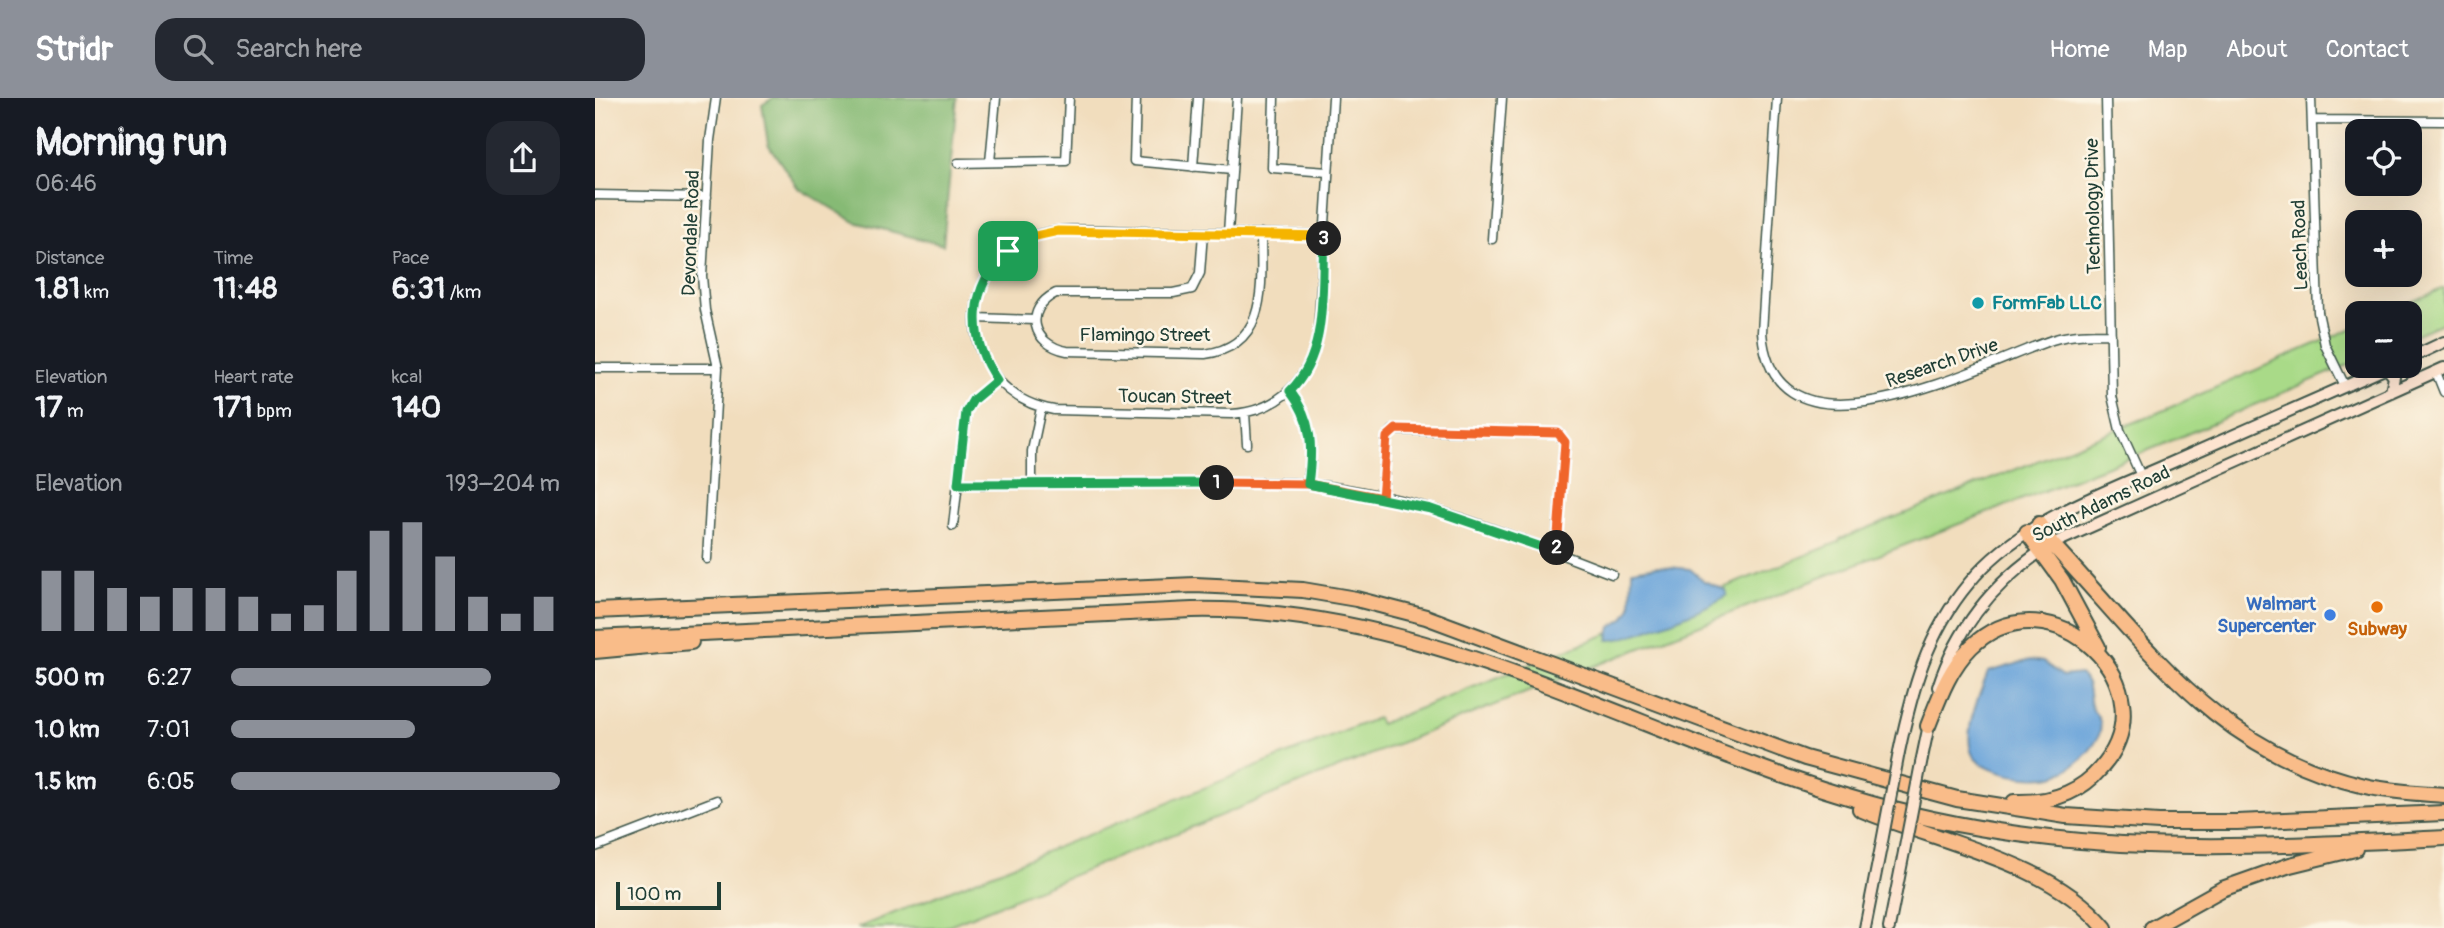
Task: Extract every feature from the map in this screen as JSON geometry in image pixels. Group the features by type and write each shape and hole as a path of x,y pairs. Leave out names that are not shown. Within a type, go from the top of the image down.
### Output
{"highway":[{"path":"2033,528 2047,547 2197,702 2232,729 2269,751 2316,772 2379,789 2444,795"},
{"path":"1957,799 2042,800 2069,793 2092,778 2112,752 2121,719 2117,683 2047,547"},
{"path":"595,611 1178,586 1249,585 1312,591 1392,607 1447,623 1805,758 1877,780 1957,799 2077,817 2181,823 2444,813"},
{"path":"595,638 1242,611 1317,618 1379,629 1561,692 1798,781 1889,821 2032,874 2080,903 2105,928"},
{"path":"1929,726 1945,685 1958,663 1970,648 1996,630 2021,623 2057,626 2081,638 2103,658"},
{"path":"595,651 839,627"},
{"path":"1798,781 1916,816 2072,842 2199,849 2444,838"},
{"path":"2152,928 2222,889 2290,865 2387,841"}],"main road":[{"path":"2422,352 2444,342"},
{"name":"South Adams Road","path":"1889,928 1922,758 1944,672 1966,628 1996,588 2047,547 2440,370"},
{"name":"South Adams Road","path":"1865,928 1899,752 1917,677 1942,621 1978,572 2033,528 2141,476 2364,378"},
{"path":"2391,392 2394,378"},
{"path":"2209,446 2206,462 2214,470"}],"street":[{"name":"Devondale Road","path":"707,559 718,368 703,298 707,197 716,98"},
{"path":"990,162 996,98"},
{"path":"957,163 1066,162 1069,98"},
{"path":"1136,98 1134,161 1232,170"},
{"path":"1193,167 1198,98"},
{"path":"1227,233 1237,98"},
{"path":"1266,98 1274,98 1272,168 1328,172"},
{"path":"1324,236 1333,98"},
{"path":"1492,239 1502,98"},
{"name":"Research Drive","path":"1777,98 1762,332 1764,349 1773,370 1791,390 1812,400 1833,404 1892,398 1945,382 2053,340 2082,334 2111,334"},
{"name":"Technology Drive","path":"2106,98 2114,408 2141,476"},
{"name":"Leach Road","path":"2311,98 2318,312 2325,345 2345,386"},
{"path":"2312,120 2444,121"},
{"path":"595,195 707,197"},
{"name":"Toucan Street","path":"1073,230 1227,233 1324,236 1314,353 1303,376 1290,391 1271,404 1245,413 1041,408 1016,396 997,380 978,343 975,317 980,289 989,271 1014,245 1031,237 1073,230"},
{"path":"975,317 1035,320 1041,304 1056,293 1173,293 1192,289 1200,273 1203,233"},
{"name":"Flamingo Street","path":"1035,320 1044,342 1067,351 1205,354 1223,350 1246,333 1258,312 1261,233"},
{"path":"595,368 718,368"},
{"path":"2440,370 2444,392"},
{"path":"953,526 966,412 973,400 997,380"},
{"path":"1290,391 1309,423 1312,453 1308,484"},
{"path":"1033,483 1032,451 1041,408"},
{"path":"1245,413 1247,444"},
{"path":"1382,498 1387,437 1396,429 1558,433 1565,442 1556,552"},
{"path":"958,484 1308,484 1382,498 1477,523 1612,574"},
{"path":"595,847 717,800"}],"green space":[{"path":"773,98 957,98 943,245 855,222 798,188 768,144 762,105"},
{"path":"2444,288 2444,322 2422,332 2422,301 2414,301"},
{"path":"2345,331 2345,366 2159,446 1474,713 942,928 857,928 1377,718 1380,724 2148,417"}],"water":[{"path":"1657,566 1690,569 1704,581 1726,590 1727,595 1668,622 1608,640 1611,627 1624,619 1631,607 1632,570"},
{"path":"2030,660 2043,662 2063,676 2080,674 2088,686 2092,708 2100,722 2098,738 2087,753 2066,771 2049,777 2024,777 1996,771 1976,759 1969,742 1974,711 1988,672"}],"place":[{"name":"FormFab LLC","path":"1978,303"},
{"name":"Subway","path":"2377,607"},
{"name":"Walmart Supercenter","path":"2330,615"}],"route":[{"path":"1008,251 989,271 977,299 975,327 978,343 997,380 973,400 966,412 958,484 1293,483 1330,487 1382,498 1387,437 1393,430 1558,433 1565,442 1556,552 1431,509 1330,487 1308,484 1312,453 1309,423 1301,405 1290,391 1309,367 1318,335 1324,236 1073,230 1042,233 1023,240 1008,251"}]}
